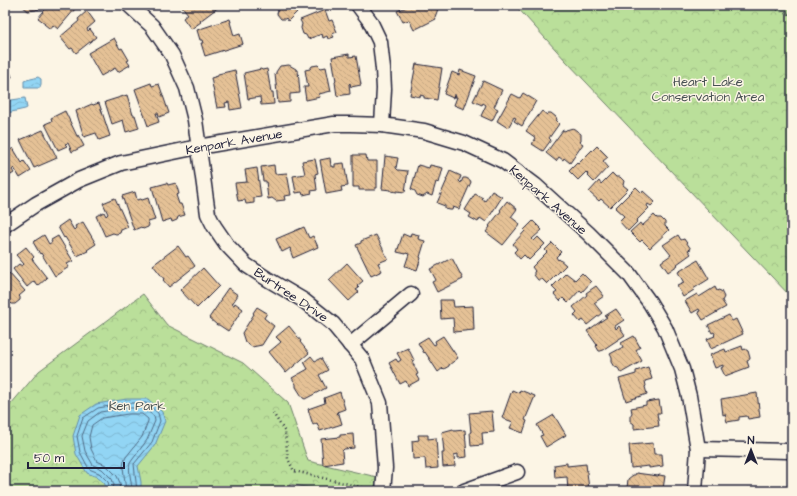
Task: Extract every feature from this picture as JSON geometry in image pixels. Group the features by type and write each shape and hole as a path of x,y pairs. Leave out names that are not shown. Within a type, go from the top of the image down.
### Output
{"street":[{"name":"Burtree Drive","path":"129,5 152,26 172,55 187,88 194,120 208,214 214,226 227,245 246,265 303,300 333,324 362,359 380,403 385,468 383,491"},
{"path":"358,5 370,21 380,42 384,89 382,125"},
{"name":"Kenpark Avenue","path":"5,225 36,204 79,180 121,163 198,147 334,124 382,125 424,131 464,143 502,161 535,185 588,233 629,274 650,303 665,328 682,369 689,396 698,450 695,491"},
{"path":"350,345 410,294"},
{"path":"698,450 788,451"},
{"path":"464,491 517,472"}],"path":[{"path":"766,5 792,15"},
{"path":"273,413 285,432 288,459 294,471 366,488"}],"green space":[{"name":"Heart Lake Conservation Area","path":"515,5 792,5 792,298 566,61"},
{"name":"Ken Park","path":"143,294 167,325 243,363 288,403 308,461 377,477 374,491 325,491 290,484 289,491 5,491 5,411 39,371"}],"water":[{"path":"38,77 41,79 40,88 24,88 24,81"},
{"path":"25,98 27,108 7,113 5,101"},
{"path":"127,399 148,399 162,412 165,421 155,445 138,466 141,491 103,491 105,484 97,477 87,473 76,454 73,436 80,415 96,404"}],"building":[{"path":"21,5 42,5 38,10 28,11"},
{"path":"49,5 74,5 75,9 58,29 53,25 49,28 38,18"},
{"path":"181,5 220,6 191,29 183,18 188,14"},
{"path":"273,5 309,5 303,11 301,8 288,21 286,18 281,19 277,14 278,10"},
{"path":"411,5 435,5 438,9 435,17 436,19 414,30 409,20 403,22 397,11"},
{"path":"325,10 329,21 332,20 337,32 332,34 334,37 328,39 327,36 323,38 322,34 308,39 306,35 303,34 300,20"},
{"path":"87,11 95,22 87,29 88,31 90,29 96,37 76,53 72,48 70,49 60,37 79,21 78,19"},
{"path":"230,19 234,36 240,34 243,44 205,56 201,43 203,43 202,40 200,40 197,30"},
{"path":"114,38 120,49 122,48 129,60 127,61 130,65 118,72 115,68 101,76 88,53"},
{"path":"5,45 9,56 5,58"},
{"path":"349,54 349,57 356,56 361,85 351,87 350,83 350,94 337,96 332,57"},
{"path":"5,59 12,77 5,80"},
{"path":"416,64 442,68 437,100 424,98 424,96 420,95 420,97 410,95"},
{"path":"289,65 298,70 300,93 290,94 290,102 278,103 275,74 280,66"},
{"path":"318,65 321,68 326,67 331,91 319,94 320,97 306,100 304,87 308,87 305,70 310,69 312,66"},
{"path":"267,69 271,92 273,92 274,104 261,105 260,97 248,99 244,73"},
{"path":"235,70 242,108 230,110 229,102 225,103 226,107 217,108 211,78 218,76 218,74"},
{"path":"460,70 476,76 464,109 454,105 457,97 455,97 456,95 454,95 453,98 444,94 452,72 459,75"},
{"path":"483,81 502,90 494,107 498,109 492,121 481,116 486,105 473,101"},
{"path":"151,83 152,86 159,84 169,113 159,117 158,113 156,113 159,122 148,126 135,89"},
{"path":"523,93 536,101 522,126 514,121 516,118 514,117 508,128 497,121 512,94 520,98"},
{"path":"127,95 139,128 126,132 123,120 112,124 105,102"},
{"path":"99,103 110,136 99,140 96,133 84,137 76,111 92,104"},
{"path":"65,111 77,136 78,135 84,146 72,152 68,143 65,144 67,146 58,150 45,124 52,121 51,118"},
{"path":"542,111 547,115 548,113 551,113 556,117 556,121 559,124 549,138 551,140 543,151 532,144 536,138 526,131"},
{"path":"573,128 581,134 580,142 583,144 570,163 564,158 563,160 559,157 556,161 546,153 563,130 565,131"},
{"path":"43,130 57,158 34,168 20,140"},
{"path":"597,146 608,157 603,161 608,167 594,182 586,172 578,180 569,171"},
{"path":"13,148 22,163 24,161 31,171 20,178 14,168 12,170 14,173 6,178 5,150 9,151"},
{"path":"353,155 366,155 367,161 377,161 377,188 375,188 375,190 359,190 359,187 353,187"},
{"path":"385,156 398,158 396,168 398,170 408,171 405,192 382,189"},
{"path":"330,158 331,166 333,167 335,167 335,164 344,163 348,186 341,187 342,191 326,194 320,160"},
{"path":"315,159 318,173 315,174 317,190 303,195 302,192 296,193 293,176 305,174 302,161"},
{"path":"274,165 275,174 287,173 291,195 284,196 285,200 276,201 272,198 268,199 266,181 263,181 261,167"},
{"path":"418,165 429,168 430,165 443,168 439,183 436,182 432,196 427,194 423,197 417,195 415,191 411,189"},
{"path":"257,168 261,197 254,198 254,203 246,204 245,200 238,201 235,183 247,182 245,170"},
{"path":"450,171 461,176 459,181 461,183 463,178 470,180 471,182 459,209 453,207 452,210 445,209 445,206 437,203"},
{"path":"612,173 624,181 623,185 628,189 610,207 601,199 599,201 589,192 599,181 601,184"},
{"path":"167,183 168,185 176,183 179,194 176,195 185,215 178,217 177,220 172,222 171,219 162,222 152,187"},
{"path":"636,187 655,202 651,206 648,204 647,206 649,208 628,231 619,221 624,216 615,208"},
{"path":"492,191 502,197 486,222 480,218 478,222 469,217 471,214 465,210 475,194 483,198 482,199 485,201"},
{"path":"135,192 137,200 148,198 155,220 148,222 148,227 143,229 141,227 134,230 122,196"},
{"path":"115,198 128,227 121,230 120,233 113,233 105,236 96,216 104,212 106,216 108,214 103,203"},
{"path":"507,201 517,209 511,217 520,224 503,245 486,232"},
{"path":"654,215 657,218 661,218 665,222 665,226 669,230 650,248 642,240 640,242 630,232 640,223 642,226"},
{"path":"68,220 74,230 76,228 75,226 83,222 96,244 87,250 88,251 77,256 58,227"},
{"path":"533,221 542,230 532,239 534,241 538,237 545,244 529,260 524,255 520,259 514,252 517,249 513,244"},
{"path":"304,227 309,238 313,236 318,247 293,258 290,248 282,252 276,239"},
{"path":"411,233 419,235 418,239 425,241 417,270 405,266 409,254 397,252 403,234 410,237"},
{"path":"44,235 49,244 52,242 51,240 58,236 73,261 67,264 69,267 55,276 33,242"},
{"path":"376,235 388,259 378,263 382,271 371,276 356,245 361,243 361,241"},
{"path":"678,235 681,240 684,239 691,249 688,250 691,254 668,272 661,262 671,255 663,245"},
{"path":"552,243 561,252 556,257 566,265 547,284 542,279 538,280 534,275 535,271 532,267 547,252 545,250"},
{"path":"178,246 195,266 169,287 153,265"},
{"path":"26,247 34,257 32,259 47,278 38,286 34,281 27,287 13,269 19,264 22,266 24,264 16,255"},
{"path":"452,258 463,279 437,292 432,282 436,280 430,269"},
{"path":"698,260 709,279 683,297 677,286 684,283 678,272"},
{"path":"347,263 363,281 357,286 359,288 356,290 359,292 349,301 329,280"},
{"path":"203,268 219,286 197,308 180,290"},
{"path":"9,273 25,291 19,296 20,300 15,304 11,303 7,306 5,303 5,277"},
{"path":"566,273 575,280 582,273 591,282 582,292 580,290 568,303 563,298 560,301 554,294 557,292 552,287"},
{"path":"596,286 604,296 594,303 602,313 587,325 583,320 580,322 574,315 577,312 573,307 587,295 586,293"},
{"path":"715,287 717,291 721,291 724,297 722,301 726,307 703,320 698,312 700,311 699,309 692,313 685,301 697,294 699,297"},
{"path":"228,288 238,295 232,304 234,305 235,303 243,309 228,331 217,325 209,318"},
{"path":"440,300 453,300 454,307 473,306 474,330 454,332 453,318 441,319"},
{"path":"257,307 267,313 264,318 274,326 262,345 252,347 245,342 242,333"},
{"path":"616,309 624,320 615,326 616,329 619,326 625,335 599,351 596,346 597,345 587,331"},
{"path":"729,315 732,321 736,319 743,334 711,349 707,339 715,336 715,334 714,332 712,333 708,325"},
{"path":"289,326 309,353 286,373 269,352 281,342 276,337"},
{"path":"443,336 458,358 449,366 438,372 418,343 428,337 434,345 436,344 435,341"},
{"path":"634,336 640,347 636,350 642,361 621,373 612,362 610,354 623,347 621,343"},
{"path":"742,346 743,350 745,349 748,351 750,358 747,361 749,367 725,376 721,368 723,365 715,368 710,355 725,349 726,352"},
{"path":"408,348 414,360 412,361 419,380 408,386 406,381 400,384 389,363 396,359 398,362 401,360 397,353"},
{"path":"311,356 315,361 321,358 328,370 319,375 326,388 305,399 296,387 296,384 292,378 308,369 304,362"},
{"path":"648,367 652,379 645,381 647,394 626,401 619,379 636,374 636,371"},
{"path":"512,390 519,393 520,390 535,396 525,420 527,421 523,433 510,428 513,422 502,418"},
{"path":"340,392 345,409 336,413 339,414 342,424 320,431 317,423 313,425 308,409 325,403 324,398"},
{"path":"757,393 760,417 748,419 747,416 739,417 739,420 727,422 725,414 723,415 721,399"},
{"path":"659,400 661,413 657,413 659,426 634,429 634,424 630,421 630,416 632,413 631,408 646,405 646,402"},
{"path":"492,411 494,432 482,433 483,445 471,446 469,413"},
{"path":"554,415 566,435 546,447 540,436 543,435 537,425"},
{"path":"453,429 454,431 465,430 467,457 458,458 458,454 454,455 455,466 443,467 442,453 444,453 442,432"},
{"path":"353,434 354,448 344,449 342,451 343,462 323,465 321,439"},
{"path":"418,435 428,435 428,439 436,438 438,468 426,469 425,458 413,459 412,441 419,440"},
{"path":"653,443 654,454 662,454 663,466 631,468 629,445"},
{"path":"567,463 567,466 586,464 589,489 568,491 567,477 555,478 554,465"},
{"path":"636,473 665,476 663,489 657,488 657,491 629,491 627,488 628,479"},
{"path":"748,488 760,491 748,491"}]}
